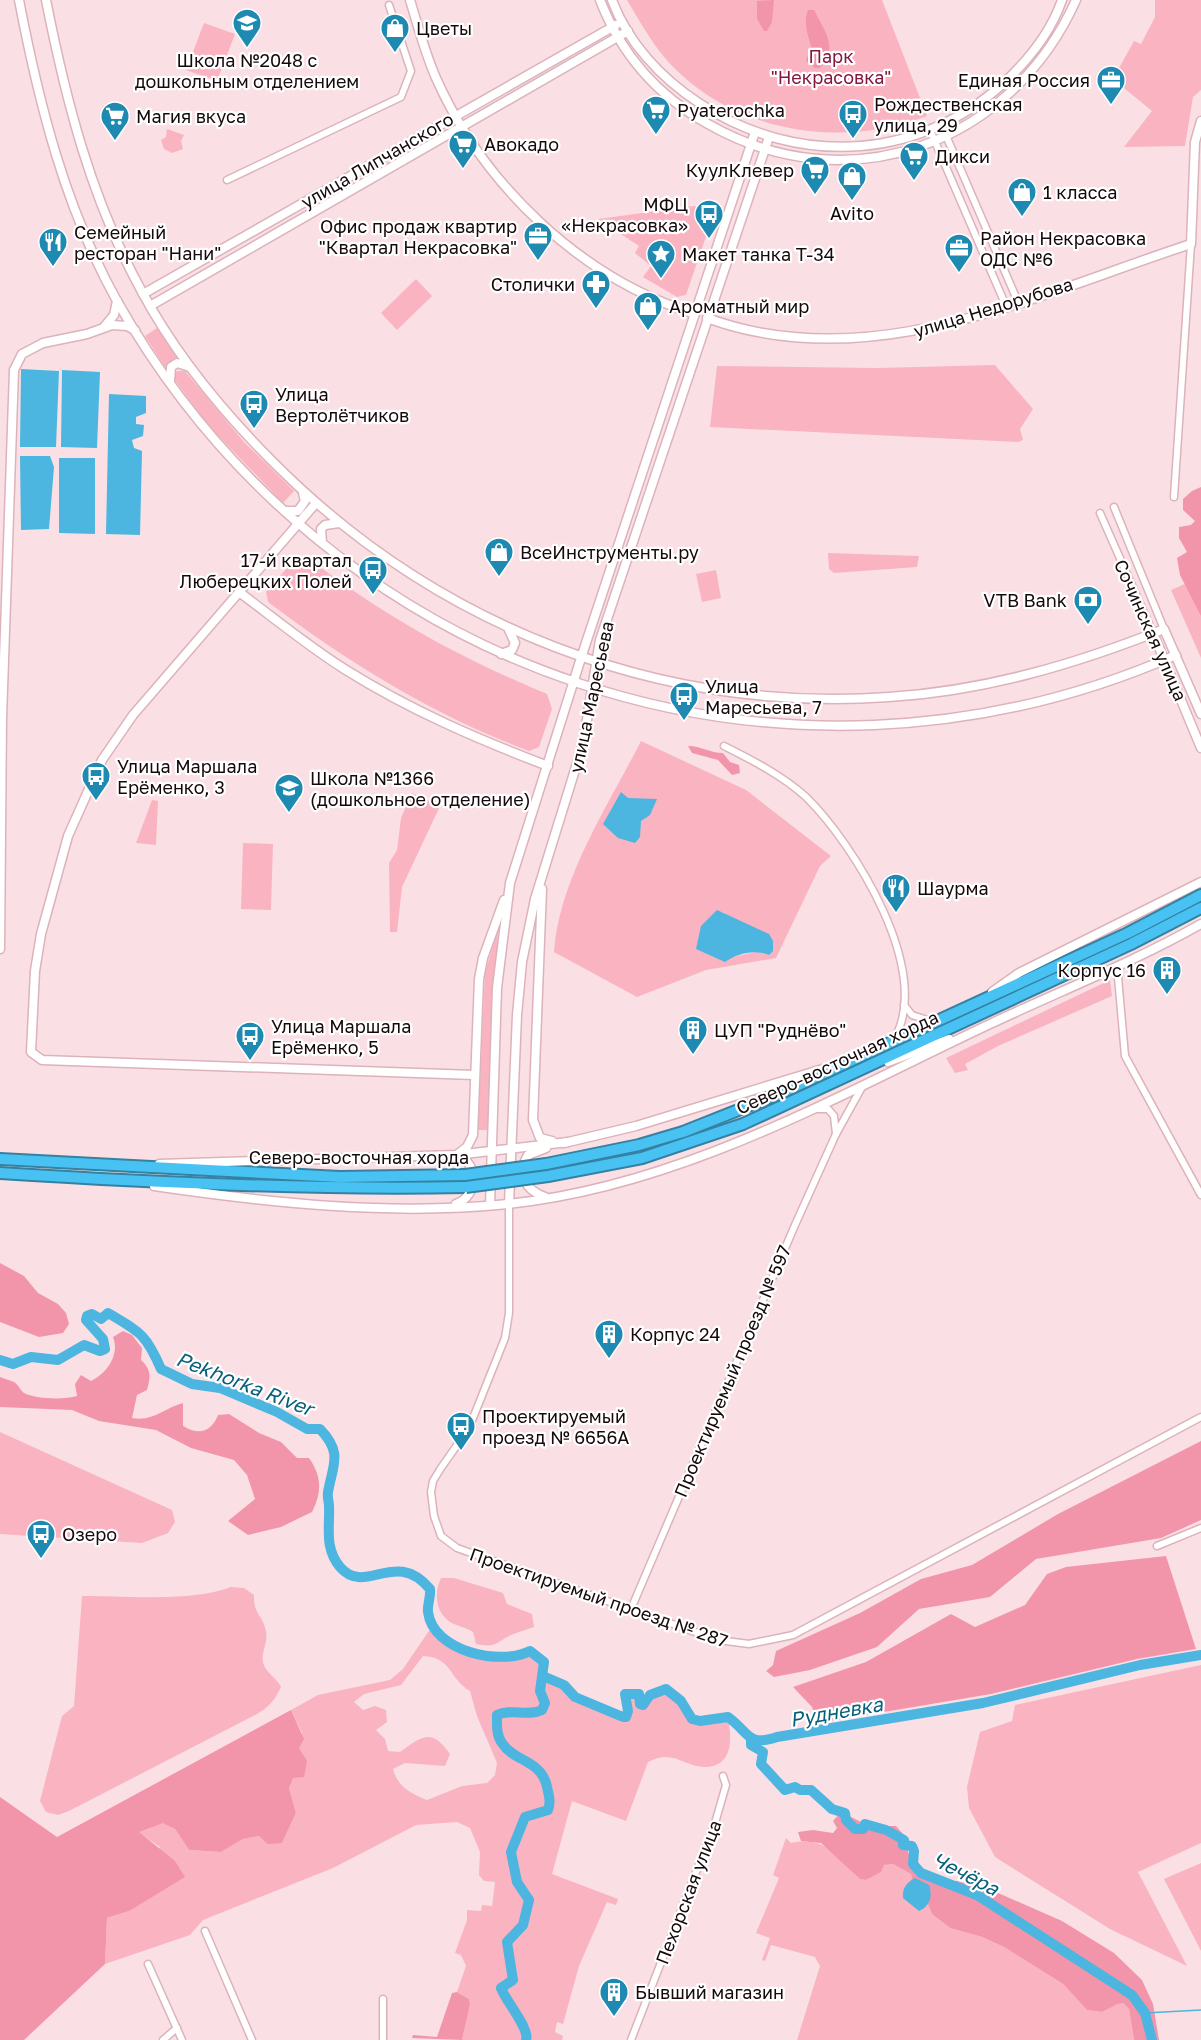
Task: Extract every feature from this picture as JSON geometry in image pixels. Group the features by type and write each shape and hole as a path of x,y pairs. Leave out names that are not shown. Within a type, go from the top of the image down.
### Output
{"highway":[{"name":"Северо-восточная хорда","path":"0,1159 340,1177 465,1175 607,1153 683,1132 782,1093 1128,933 1201,895"},
{"name":"Северо-восточная хорда","path":"0,1173 343,1189 466,1187 602,1167 689,1144 743,1124 1131,944 1201,908"}],"street":[{"path":"19,0 39,99 68,194 117,301 135,330 192,412 226,454 285,511 392,595 440,624 500,654 591,687 644,702 711,717 801,726 891,725 1005,711 1079,692 1176,655"},
{"path":"46,0 70,115 93,186 143,294 190,367 247,436 303,492 390,562 459,604 509,629 595,662 714,690 797,699 889,697 944,691 1040,672 1164,629"},
{"name":"улица Недорубова","path":"410,0 430,62 455,115 494,173 574,251 641,292 707,318 737,327 790,336 866,338 912,332 1006,306 1191,244"},
{"path":"600,0 618,37 647,78 667,96 696,117 733,138 764,149 814,160 864,160 935,142 988,112 1029,76 1065,24 1076,0"},
{"path":"612,0 628,31 651,63 684,94 739,127 794,143 828,147 860,147 893,141 930,130 973,108 997,90 1021,66 1048,31 1062,0"},
{"path":"227,180 401,97 411,71 389,5"},
{"name":"улица Липчанского","path":"143,294 622,21"},
{"name":"улица Липчанского","path":"150,306 628,31"},
{"path":"1174,497 1195,151 1201,121"},
{"path":"941,124 1018,302"},
{"path":"930,130 1006,306"},
{"name":"улица Маресьева","path":"490,1205 497,988 510,883 581,658 755,132"},
{"name":"улица Маресьева","path":"509,1204 510,1147 522,962 543,873 577,768 595,662 603,631 769,137"},
{"path":"790,154 786,151 786,146 794,143"},
{"path":"104,327 114,315 117,301"},
{"path":"0,949 1,736 14,370 22,354 34,346 87,334 104,327 120,325 135,330"},
{"path":"171,381 171,367 177,363 190,367"},
{"path":"285,511 298,511 305,501 303,492"},
{"path":"316,503 133,715 102,760 68,836 41,934 34,970 31,1052 42,1060 474,1075"},
{"name":"Сочинская улица","path":"1114,507 1201,714"},
{"name":"Сочинская улица","path":"1100,513 1201,748"},
{"path":"322,542 321,529 325,525 340,523"},
{"path":"238,592 344,669 379,690 478,739 548,765"},
{"path":"500,654 512,650 515,644 509,629"},
{"path":"724,746 749,759 806,798 862,870 877,895 898,949 902,971 903,1020 892,1042"},
{"path":"543,873 533,1120 540,1138 568,1142"},
{"path":"977,1002 1019,973 1201,882"},
{"path":"456,1155 467,1147 473,1135 479,979 483,958 510,883"},
{"path":"118,1180 225,1197 379,1208 509,1204 606,1185 686,1161 812,1110 1201,924"},
{"path":"1117,965 1125,1056 1201,1196"},
{"path":"903,1002 912,1015 935,1022"},
{"path":"845,1077 989,1024"},
{"path":"548,1198 533,1193 527,1187 524,1162 528,1155 568,1142 658,1120 869,1053"},
{"name":"Проектируемый проезд № 597","path":"631,1609 730,1374 836,1134 862,1087"},
{"path":"812,1110 828,1109 834,1116 836,1134"},
{"path":"120,1167 186,1161 282,1161 456,1155 568,1142"},
{"path":"444,1207 467,1199 472,1189 470,1164 456,1155"},
{"name":"Проектируемый проезд № 287","path":"509,1204 508,1312 505,1338 469,1428 433,1481 431,1504 441,1536 457,1548 699,1634 734,1643 749,1644 780,1640 834,1615 1201,1417"},
{"path":"1157,1546 1201,1528"},
{"name":"Пехорская улица","path":"631,2040 719,1810 726,1785 723,1776"},
{"path":"205,1931 252,2040"},
{"path":"148,1964 182,2040"},
{"path":"382,2040 383,2000"},
{"path":"163,2040 177,2028"}],"green space":[{"name":"Парк \"Некрасовка\"","path":"627,0 882,0 927,116 893,126 858,132 822,132 787,127 753,118 721,103 691,83 665,58"},
{"path":"1155,0 1201,0 1201,90 1193,97 1185,146 1124,147 1152,111 1113,79 1134,41 1141,44 1155,17"},
{"path":"204,23 235,34 217,81 186,70"},
{"path":"167,129 184,135 181,141 183,149 172,153 164,149 161,140 166,137"},
{"path":"694,206 715,210 686,295 677,297 643,277 651,266 635,253 639,246 598,219"},
{"path":"416,279 432,296 397,330 381,313"},
{"path":"157,328 177,358 165,367 145,336"},
{"path":"995,365 1033,409 1020,429 1023,440 1018,442 710,427 717,366 877,368"},
{"path":"185,371 244,442 294,491 283,503 208,425 174,379 174,373"},
{"path":"828,553 919,556 917,567 834,573 829,569"},
{"path":"309,559 395,618 483,665 547,694 552,709 539,747 529,751 426,704 329,646 268,602 266,592 294,560"},
{"path":"716,570 721,598 702,602 696,574"},
{"path":"1201,577 1201,658 1171,590"},
{"path":"641,741 746,790 831,856 820,866 776,958 706,970 637,997 554,952 565,897 575,870 600,817","holes":["723,912 760,951 732,957 697,948"]},
{"path":"412,793 440,806 402,887 397,932 390,932 389,863 397,850 401,818"},
{"path":"152,800 158,801 156,845 136,843"},
{"path":"243,843 273,844 271,910 241,909"},
{"path":"498,930 488,1130 478,1130 485,972"},
{"path":"1110,980 1112,996 998,1046 965,1064 968,1070 955,1073 946,1058"},
{"path":"0,1432 172,1510 175,1522 168,1533 142,1543 0,1534"},
{"path":"441,1578 454,1578 503,1593 507,1604 532,1614 534,1627 492,1645 476,1644 473,1632 455,1625 441,1613 437,1601 437,1590"},
{"path":"231,1587 244,1588 254,1595 255,1606 263,1621 266,1631 264,1664 281,1687 271,1703 257,1714 69,1811 58,1815 46,1812 40,1801 62,1716 74,1706 82,1596 198,1595"},
{"path":"433,1625 452,1646 469,1653 513,1656 530,1651 544,1662 543,1676 564,1685 575,1697 623,1717 626,1717 628,1711 625,1694 639,1694 640,1704 643,1705 650,1695 666,1689 681,1701 692,1719 700,1721 728,1717 730,1740 727,1755 723,1761 707,1767 665,1757 648,1762 626,1821 572,1801 552,1874 618,1899 616,1905 607,1902 579,1966 563,2024 557,2022 555,2032 563,2036 562,2040 462,2040 470,2005 469,1999 457,1992 466,1966 461,1955 455,1953 467,1920 467,1910 481,1911 482,1905 492,1906 495,1882 484,1881 479,1875 480,1852 470,1828 457,1822 416,1825 333,1868 203,1920 190,1935 105,1964 107,1918 129,1911 160,1847 138,1832 163,1822 175,1829 189,1850 221,1852 243,1839 259,1836 282,1843 296,1813 289,1788 302,1733 291,1710 318,1695 390,1680 403,1669","holes":["423,1656 432,1657 445,1664 458,1681 470,1691 477,1716 497,1763 495,1775 487,1783 462,1786 427,1800 406,1789 398,1780 393,1769 405,1763 445,1766 450,1754 437,1740 426,1737 400,1752 388,1751 385,1739 376,1730 387,1722 386,1710 375,1706 363,1710 354,1702 364,1694 401,1685"]},
{"path":"1201,1665 1201,1843 1138,1872 1187,1966 1110,1929 995,1857 969,1808 967,1787 980,1732 1012,1721 1015,1705"},
{"path":"786,1838 791,1843 813,1842 822,1845 837,1856 860,1879 866,1880 880,1872 884,1865 893,1864 911,1874 914,1890 928,1904 932,1914 950,1928 982,1937 1004,1947 1063,1984 1087,2010 1102,2012 1117,2003 1123,2003 1129,2009 1134,2040 797,2040 820,1966 815,1957 771,1945 765,1961 762,1960 770,1938 756,1933 779,1878 773,1875"},
{"path":"1201,1863 1201,1951 1164,1879"}],"shaded area":[{"path":"774,0 772,22 767,31 764,31 757,19 757,1"},
{"path":"808,10 814,10 828,39 829,53 820,68 815,68 806,61 811,46 806,24"},
{"path":"1201,487 1201,616 1180,575 1177,558 1187,552 1179,538 1179,527 1191,525 1195,521 1183,510 1183,499"},
{"path":"688,746 723,753 730,762 739,765 740,773 732,775 718,760 692,753"},
{"path":"0,1263 24,1276 38,1293 58,1304 66,1313 69,1324 63,1333 39,1337 0,1322"},
{"path":"123,1331 132,1335 142,1348 141,1360 149,1373 147,1390 137,1395 132,1418 146,1418 183,1403 183,1426 194,1431 204,1431 212,1426 218,1415 229,1414 259,1433 281,1442 297,1458 309,1458 316,1471 319,1485 318,1498 312,1512 281,1527 248,1535 228,1521 255,1499 247,1475 234,1460 191,1448 156,1430 99,1421 72,1410 0,1407 0,1377 14,1382 24,1393 35,1397 77,1396 75,1384 81,1375 91,1381 107,1368 115,1350 113,1337"},
{"path":"1201,1441 1201,1520 1161,1538 1036,1559 990,1597 919,1609 877,1647 810,1670 774,1677 766,1671 773,1665 776,1651 860,1613 921,1579 972,1565 1058,1514"},
{"path":"1166,1556 1196,1649 1137,1659 991,1694 818,1723 812,1707 793,1687 866,1662 951,1614 975,1627 1025,1605 1047,1574 1066,1567"},
{"path":"291,1710 304,1739 299,1748 307,1761 304,1777 293,1778 289,1788 296,1813 282,1843 268,1844 259,1836 243,1839 221,1852 189,1850 175,1829 163,1823 139,1832 175,1861 185,1877 129,1911 107,1918 105,1964 24,2040 0,2040 0,1797 57,1837"},
{"path":"841,1812 869,1826 896,1826 903,1834 911,1862 936,1881 957,1881 989,1889 1062,1921 1114,1953 1142,1980 1153,2004 1159,2040 1134,2040 1129,2009 1123,2003 1102,2012 1087,2010 1063,1984 1004,1947 982,1937 950,1928 932,1914 928,1904 914,1890 911,1874 893,1864 884,1865 881,1872 866,1880 860,1879 821,1843 801,1841 798,1832 813,1830 833,1833 837,1828 833,1821"},
{"path":"457,1992 469,1999 470,2005 462,2040 412,2038 413,2035 437,2037 452,1993"}],"water":[{"path":"21,369 59,371 56,447 20,447"},
{"path":"62,370 100,372 97,448 61,447"},
{"path":"109,394 146,396 146,413 136,417 136,424 144,425 143,436 132,440 134,448 142,451 140,535 106,534"},
{"path":"20,456 50,456 54,467 49,529 21,530"},
{"path":"59,458 95,458 95,534 59,533"},
{"path":"621,792 628,798 657,799 650,815 641,821 640,837 635,843 618,838 603,824"},
{"path":"717,910 769,934 773,941 773,951 769,955 758,952 746,953 725,962 696,949 701,926"},
{"path":"915,1878 929,1885 931,1893 928,1903 919,1911 903,1898 906,1886"}],"waterway":[{"name":"Pekhorka River","path":"0,1360 13,1364 31,1357 58,1360 84,1345 100,1351 105,1349 103,1339 86,1320 87,1316 92,1314 101,1319 108,1313 141,1335 151,1348 161,1369 192,1384 220,1388 277,1412 307,1429 320,1429 332,1445 334,1452 335,1459 328,1494 329,1537 332,1552 340,1567 350,1575 360,1577 393,1571 405,1572 417,1577 430,1589 428,1612 433,1626 442,1637 455,1646 486,1656 503,1657 530,1651 544,1662 540,1691 545,1703 542,1710 497,1715 500,1740 513,1754 540,1771 549,1799 548,1810 525,1817 511,1852 517,1882 529,1900 523,1925 507,1942 513,1980 501,1988 521,2022 526,2040"},
{"name":"Рудневка","path":"543,1676 564,1685 575,1697 623,1717 626,1717 628,1711 625,1694 639,1694 640,1704 643,1705 650,1695 666,1689 681,1701 692,1719 700,1721 728,1717 750,1737 767,1740 983,1703 1140,1665 1201,1655"},
{"name":"Чечёра","path":"751,1740 751,1745 763,1752 761,1764 785,1790 795,1787 800,1790 811,1790 832,1809 845,1813 846,1820 855,1829 863,1829 865,1824 886,1830 904,1840 903,1845 912,1846 913,1864 921,1873 977,1895 1132,1995 1145,2013 1152,2040"},
{"path":"1145,2013 1201,2010"}],"place":[{"name":"Школа №2048 с дошкольным отделением","path":"247,48"},
{"name":"Цветы","path":"395,54"},
{"name":"Единая Россия","path":"1111,106"},
{"name":"Pyaterochka","path":"656,136"},
{"name":"Рождественская улица, 29","path":"853,140"},
{"name":"Магия вкуса","path":"115,142"},
{"name":"Авокадо","path":"463,170"},
{"name":"Дикси","path":"914,182"},
{"name":"КуулКлевер","path":"815,196"},
{"name":"Avito","path":"852,202"},
{"name":"1 класса","path":"1022,218"},
{"name":"МФЦ «Некрасовка»","path":"709,240"},
{"name":"Офис продаж квартир \"Квартал Некрасовка\"","path":"538,262"},
{"name":"Семейный ресторан \"Нани\"","path":"53,268"},
{"name":"Район Некрасовка ОДС №6","path":"959,274"},
{"name":"Макет танка Т-34","path":"661,280"},
{"name":"Столички","path":"596,310"},
{"name":"Ароматный мир","path":"648,332"},
{"name":"Улица Вертолётчиков","path":"254,430"},
{"name":"ВсеИнструменты.ру","path":"499,578"},
{"name":"17-й квартал Люберецких Полей","path":"373,596"},
{"name":"VTB Bank","path":"1088,626"},
{"name":"Улица Маресьева, 7","path":"684,722"},
{"name":"Улица Маршала Ерёменко, 3","path":"96,802"},
{"name":"Школа №1366 (дошкольное отделение)","path":"289,814"},
{"name":"Шаурма","path":"896,914"},
{"name":"Корпус 16","path":"1167,996"},
{"name":"ЦУП \"Руднёво\"","path":"693,1056"},
{"name":"Улица Маршала Ерёменко, 5","path":"250,1062"},
{"name":"Корпус 24","path":"609,1360"},
{"name":"Проектируемый проезд № 6656А","path":"461,1452"},
{"name":"Озеро","path":"41,1560"},
{"name":"Бывший магазин","path":"614,2018"}]}
